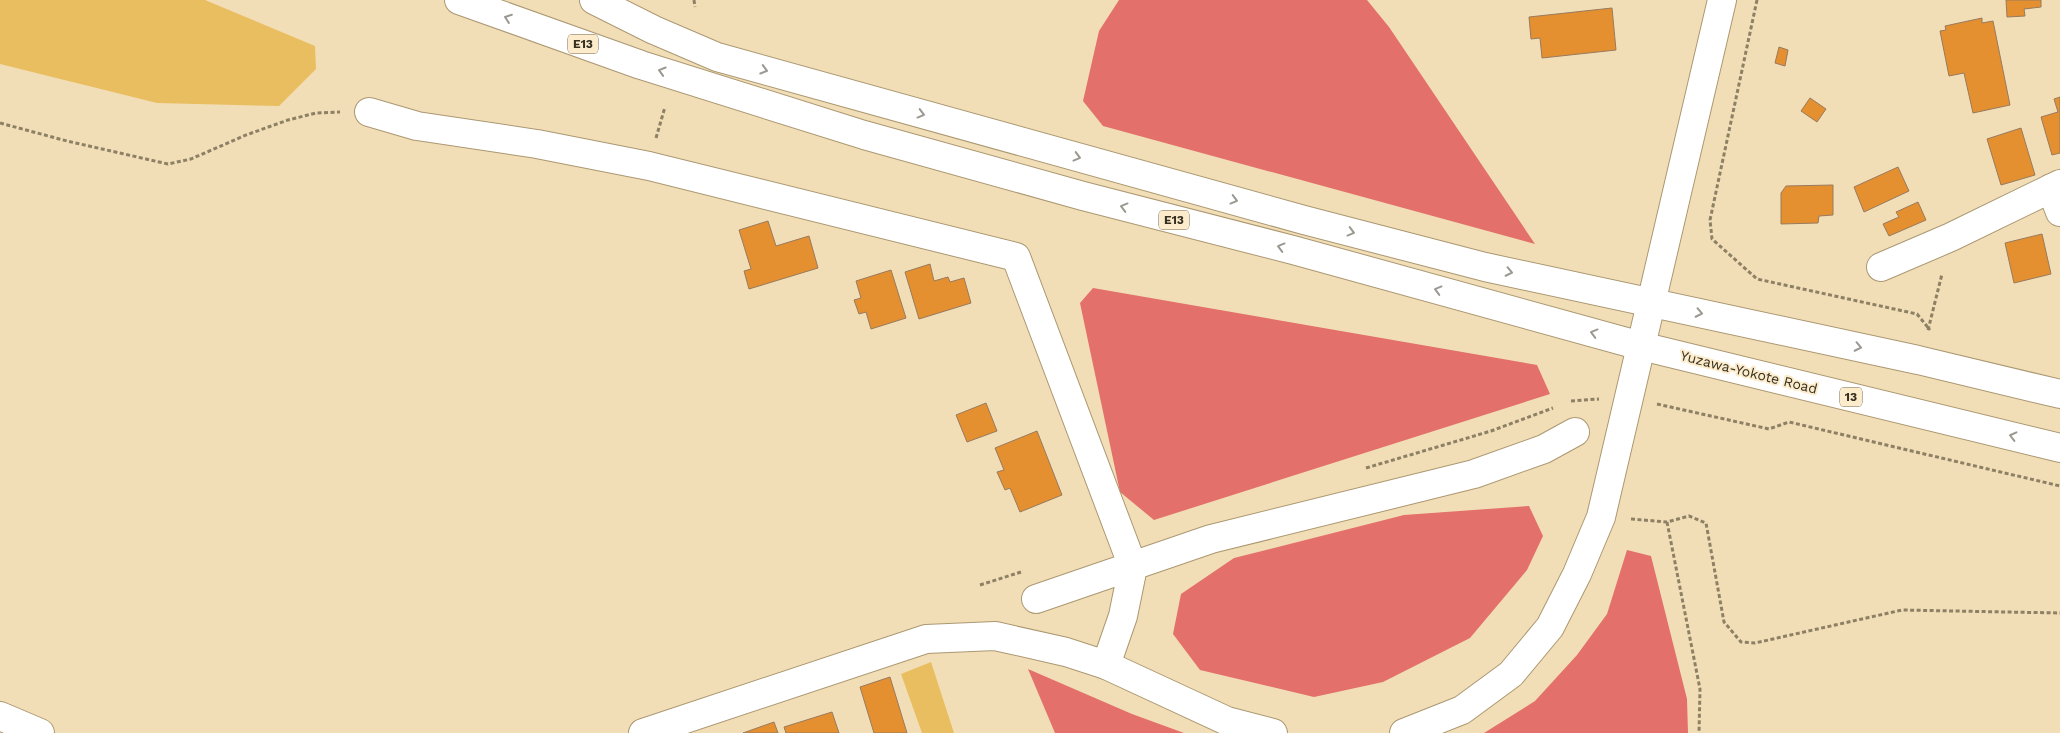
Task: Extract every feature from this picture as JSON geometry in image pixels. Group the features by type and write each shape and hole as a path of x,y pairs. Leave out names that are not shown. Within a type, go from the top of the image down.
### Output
{"main road":[{"name":"E13","path":"459,0 641,65 864,135 1083,196 1293,250 1642,346"},
{"path":"594,0 654,30 717,56 1304,220 1486,267 1918,360 2060,394"},
{"path":"1404,733 1462,710 1511,674 1550,627 1577,574 1601,517 1722,0"},
{"path":"370,112 416,126 537,144 649,166 1016,257 1133,567 1123,616 1106,665"},
{"path":"1881,267 2057,194"},
{"name":"Yuzawa-Yokote Road","path":"1642,346 2060,448"},
{"path":"1036,599 1211,539 1474,474 1544,450 1575,432"},
{"path":"643,733 926,639 995,636 1066,652 1106,665 1227,721 1273,733"},
{"path":"0,716 40,733"}],"path":[{"path":"694,0 695,7"},
{"path":"1757,0 1710,220 1712,239 1757,278 1917,314 1928,330 1938,332"},
{"path":"0,123 66,141 168,164 191,159 246,135 316,113 370,112"},
{"path":"1928,330 1952,237"},
{"path":"1629,397 1769,429 1789,422 2060,486"},
{"path":"1601,517 1667,522 1689,516 1706,523 1724,622 1741,642 1755,643 1902,610 2060,613"},
{"path":"1667,522 1700,689 1699,733"}],"shaded area":[{"path":"0,0 205,0 315,46 316,69 279,106 157,103 0,64"},
{"path":"1119,0 1367,0 1389,27 1535,244 1103,126 1083,101 1099,31"},
{"path":"1093,288 1537,365 1550,394 1154,520 1120,492 1080,303"},
{"path":"1529,506 1543,536 1527,570 1470,638 1383,682 1314,697 1200,670 1173,634 1181,594 1234,558 1404,515"},
{"path":"1627,550 1651,556 1687,699 1688,733 1484,733 1535,701 1577,655 1607,614"},
{"path":"931,662 954,733 922,733 901,674"},
{"path":"1028,669 1132,714 1184,733 1055,733"}],"building":[{"path":"2006,0 2041,0 2041,7 2024,9 2025,16 2007,17"},
{"path":"1612,8 1616,50 1542,58 1540,38 1531,39 1529,17"},
{"path":"1982,18 1982,23 1993,21 2010,105 1973,113 1964,73 1949,76 1940,31 1946,30 1945,26"},
{"path":"1779,47 1788,50 1785,66 1775,63"},
{"path":"2060,97 2060,153 2052,155 2041,117 2058,112 2054,99"},
{"path":"1810,98 1826,109 1817,122 1801,111"},
{"path":"2021,128 2035,175 2001,185 1987,139"},
{"path":"1898,167 1909,191 1864,212 1854,187"},
{"path":"1833,185 1833,215 1819,216 1818,223 1781,224 1781,193 1786,186"},
{"path":"1918,202 1926,220 1889,236 1883,224 1899,217 1896,212"},
{"path":"768,221 776,246 809,236 818,268 749,289 744,271 751,269 739,230"},
{"path":"2042,234 2051,274 2014,283 2005,243"},
{"path":"930,264 934,281 948,277 950,282 964,278 971,303 919,319 905,272"},
{"path":"891,270 906,318 871,329 866,312 859,314 854,300 861,298 856,281"},
{"path":"986,403 997,431 967,442 956,415"},
{"path":"1037,431 1062,495 1020,512 1010,488 1005,490 997,472 1004,470 995,448"},
{"path":"890,677 907,733 874,733 860,687"},
{"path":"832,712 839,733 786,733 784,727"},
{"path":"774,722 778,733 743,733"}]}
